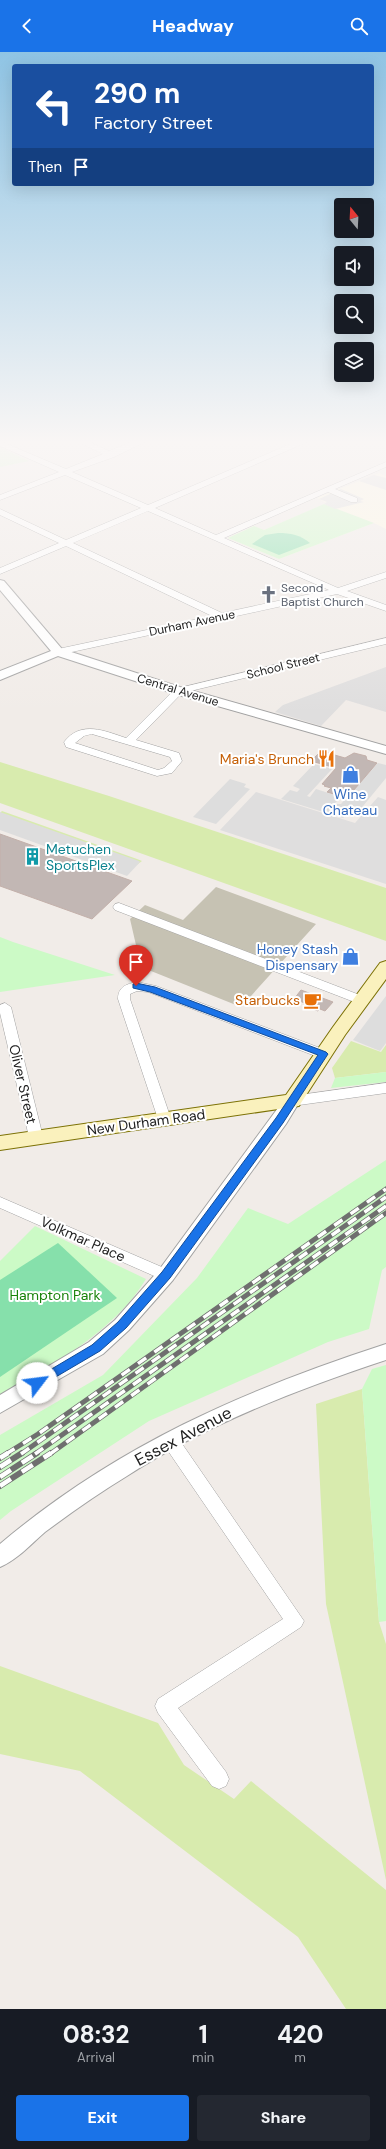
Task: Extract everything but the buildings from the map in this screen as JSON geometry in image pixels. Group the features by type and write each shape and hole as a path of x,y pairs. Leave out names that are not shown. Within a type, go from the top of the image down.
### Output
{"main road":[{"path":"292,1101 323,1054 386,967"},
{"name":"New Durham Road","path":"0,1142 292,1101"}],"street":[{"path":"40,530 220,616"},
{"path":"0,571 98,530"},
{"path":"203,530 338,591 386,608"},
{"path":"218,537 233,530"},
{"name":"Durham Avenue","path":"0,676 27,662 58,652 338,591 386,575"},
{"path":"0,583 58,652"},
{"name":"School Street","path":"179,691 386,641"},
{"name":"Central Avenue","path":"58,652 179,691 386,750"},
{"path":"129,741 179,691"},
{"path":"92,731 129,741 175,755 177,762 168,771 157,773 74,748 70,745 70,742 80,734 92,731"},
{"path":"119,907 361,1000"},
{"path":"164,1119 124,999 124,993 129,988 136,986 152,990 323,1054"},
{"name":"Oliver Street","path":"5,1007 36,1137"},
{"path":"0,1405 96,1348 122,1325 166,1275 280,1120 292,1101 386,1088"},
{"name":"Volkmar Place","path":"0,1202 166,1275"},
{"name":"Essex Avenue","path":"0,1557 79,1497 124,1467 170,1440 258,1398 308,1378 386,1352"},
{"path":"170,1440 296,1621 165,1706 219,1779"}],"shaded area":[{"path":"245,530 355,530 279,559 228,538"},
{"path":"386,667 386,712 346,700 321,726 275,712 283,705"},
{"path":"378,763 386,765 386,778 354,817 346,815 343,818 281,799 290,790 297,792 300,789 293,786 314,764 332,769 307,796 310,797 316,789 341,797 334,804 341,804"},
{"path":"230,779 246,784 244,787 250,789 216,824 193,817"},
{"path":"256,792 355,823 378,797 386,800 386,884 220,830"},
{"path":"0,812 140,862 127,876 0,830"},
{"path":"216,887 316,924 241,1007 141,967 130,919 145,905 183,920"},
{"path":"386,996 386,1043 380,1051 353,1040"}],"green space":[{"path":"245,530 355,530 279,559 228,538"},
{"path":"278,533 295,535 310,543 279,555 252,544 265,535"},
{"path":"0,762 109,796 386,888 386,941 0,803"},
{"path":"2,811 142,861 135,866 0,813"},
{"path":"0,937 13,942 115,975 0,992"},
{"path":"351,1041 381,1052 386,1045 386,1072 335,1078 332,1068"},
{"path":"386,1072 386,1082 331,1088 335,1078"},
{"path":"386,1160 386,1267 382,1270 369,1329 328,1342 149,1421 11,1511 0,1520 0,1435 103,1375 197,1278 248,1208 288,1224"},
{"name":"Hampton Park","path":"35,1226 146,1279 133,1298 100,1331 40,1372 0,1395 0,1261"},
{"path":"58,1243 117,1298 0,1377 0,1280"},
{"path":"386,1365 386,1621 379,1622 362,1389 372,1369"},
{"path":"362,1389 379,1622 386,1644 386,1880 326,1604 316,1404"},
{"path":"0,1666 158,1723 184,1765 234,1799 251,1781 386,1890 386,2009 346,2009 298,1937 80,1771 0,1754"}],"railway":[{"path":"6,1454 38,1434 386,1189"},
{"path":"21,1454 386,1197"},
{"path":"35,1454 386,1206"},
{"path":"50,1454 386,1213"},
{"path":"0,1458 8,1453"},
{"path":"0,1467 22,1453"},
{"path":"0,1477 37,1453"},
{"path":"0,1486 51,1453"}],"place":[{"name":"Second Baptist Church","path":"268,595"},
{"name":"Maria's Brunch","path":"327,759"},
{"name":"Wine Chateau","path":"350,774"},
{"name":"Metuchen SportsPlex","path":"33,857"},
{"name":"Honey Stash Dispensary","path":"351,957"},
{"name":"Starbucks","path":"313,1000"}],"route":[{"path":"37,1383 96,1348 122,1325 166,1275 280,1120 323,1054 142,986 136,986"}]}
